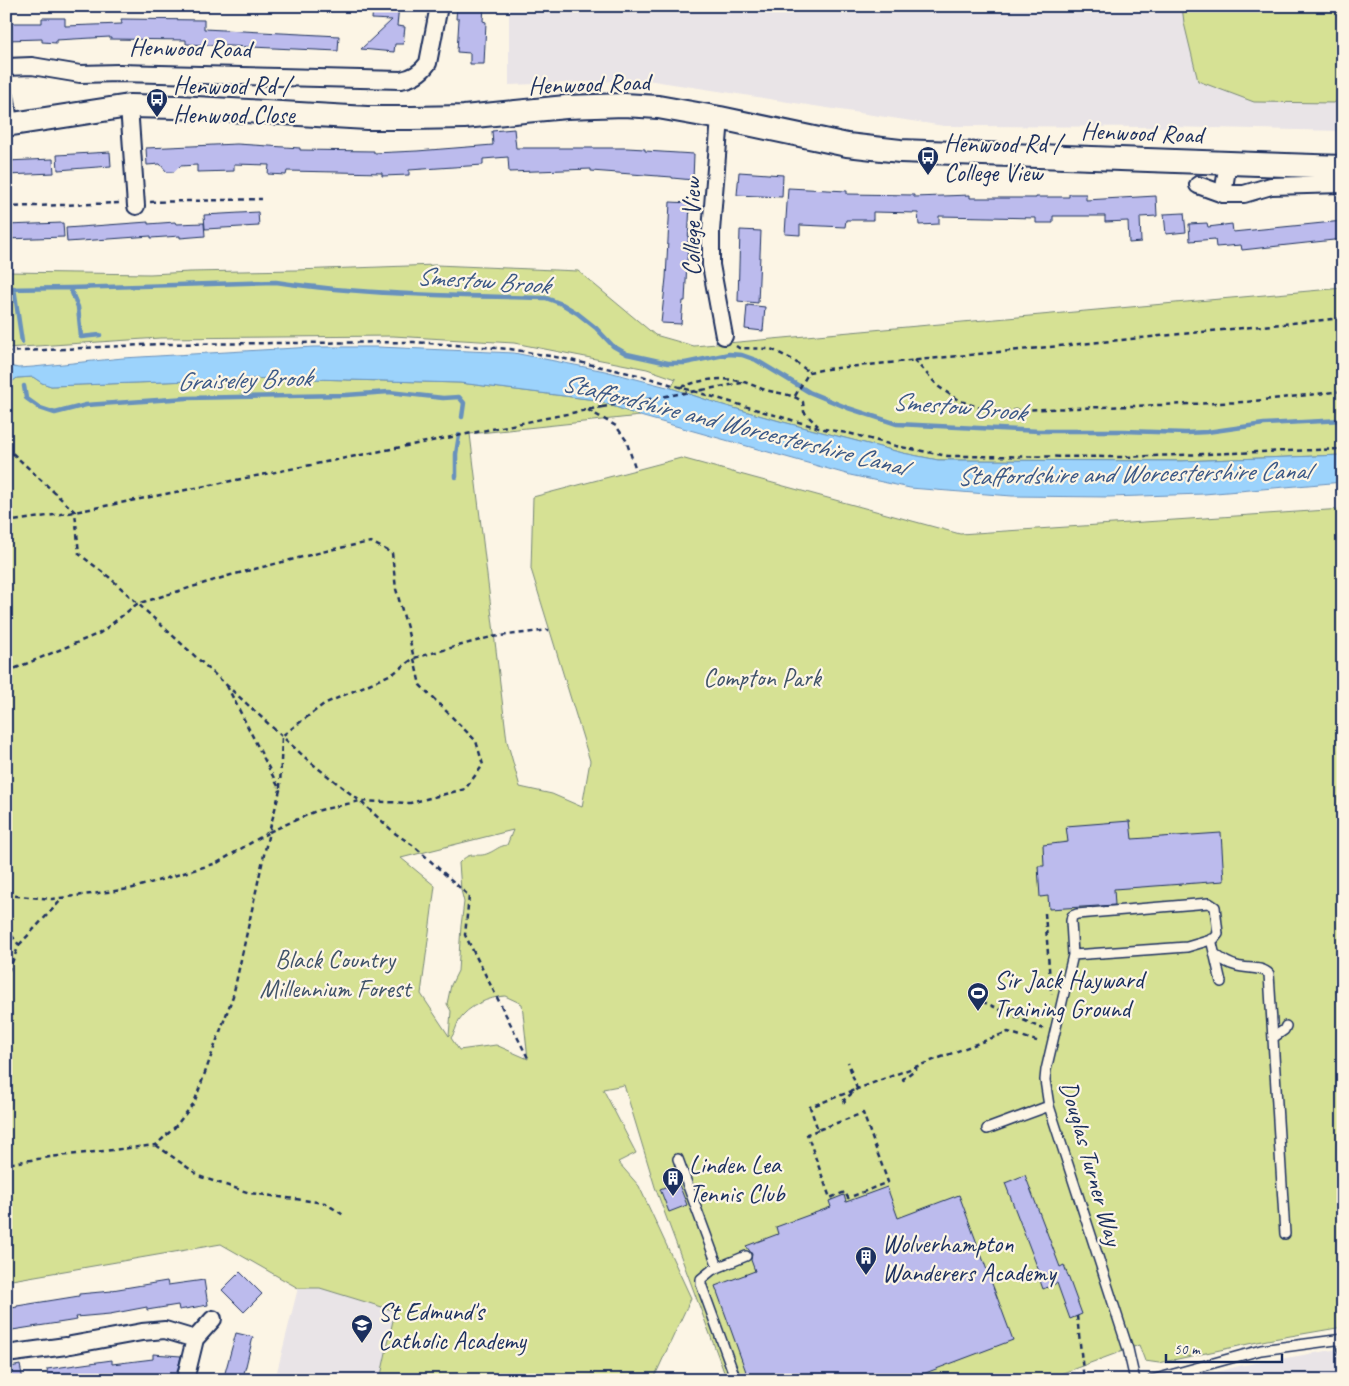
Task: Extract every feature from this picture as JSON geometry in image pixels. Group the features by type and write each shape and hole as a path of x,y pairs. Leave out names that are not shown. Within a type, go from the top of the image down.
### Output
{"main road":[{"name":"Henwood Road","path":"8,124 129,106 367,118 412,118 464,117 566,107 624,105 658,107 720,118 847,145 900,150 1343,167"}],"street":[{"name":"Henwood Road","path":"6,67 32,66 80,74 119,73 401,80 412,78 424,70 428,63 439,6"},
{"name":"Henwood Road","path":"6,100 8,124"},
{"path":"129,106 136,206"},
{"name":"College View","path":"720,118 711,231 711,265 724,336"},
{"name":"Henwood Road","path":"1223,194 1228,163"},
{"name":"Henwood Road","path":"1198,185 1223,194 1244,194 1271,186 1343,184"},
{"path":"185,1380 195,1339 213,1319"},
{"path":"6,1354 142,1332 166,1330 195,1339"}],"lane":[{"name":"Douglas Turner Way","path":"1136,1380 1128,1349 1049,1106 1045,1080 1073,955 1071,921 1072,916 1077,914 1209,903 1215,907 1218,934 1217,937 1211,939"},
{"path":"1073,955 1187,947 1211,939 1221,982"},
{"path":"1215,954 1226,962 1238,967 1262,970 1269,974 1285,1234"},
{"path":"1274,1037 1284,1030 1286,1026"},
{"path":"987,1129 1049,1106"},
{"path":"678,1159 718,1267"},
{"path":"736,1380 701,1284 701,1279 705,1274 718,1267 746,1256"},
{"path":"1152,1380 1261,1350 1342,1340 1343,1350"}],"path":[{"path":"724,336 739,348 771,349 794,360 809,372 842,367 1343,318"},
{"path":"6,352 160,344 414,342 510,349 561,358 642,376 819,428 948,456 1123,457 1343,449"},
{"path":"914,360 939,387 958,400 989,411 1246,402 1343,391"},
{"path":"795,396 809,372"},
{"path":"680,387 708,379 724,378 746,382 765,390 795,396 803,402 804,412 819,428"},
{"path":"6,522 75,512 586,409 746,382"},
{"path":"586,409 616,426 626,440 636,470"},
{"path":"6,446 75,512 79,554 109,577 310,762 360,801 396,834 414,846 469,896 466,935 528,1060"},
{"path":"6,670 16,668 100,633 137,604 240,572 371,542 392,553 396,589 420,685 476,741 483,765 465,789 410,803 360,801 316,811 269,832 218,863 130,889 52,899 6,895"},
{"path":"282,736 324,704 394,673 414,658 491,637 549,630"},
{"path":"226,684 280,790"},
{"path":"6,1164 156,1145 175,1127 194,1104 233,996 280,790 282,736"},
{"path":"6,973 19,945 64,897"},
{"path":"1044,912 1051,1000"},
{"path":"6,928 19,945"},
{"path":"974,1002 979,1000 1047,1031"},
{"path":"818,1130 810,1107 1008,1032 1044,1043"},
{"path":"848,1062 857,1089"},
{"path":"904,1081 903,1079 920,1066"},
{"path":"845,1103 844,1100 857,1089"},
{"path":"863,1114 888,1182 848,1198 845,1192 830,1198 807,1134 818,1130 863,1114"},
{"path":"156,1145 201,1177 250,1193 326,1203 345,1216"},
{"path":"1078,1316 1084,1380"}],"shaded area":[{"path":"509,6 1343,6 1343,131 1168,127 944,126 647,80 509,85"},
{"name":"St Edmund's Catholic Academy","path":"298,1288 320,1288 395,1311 392,1332 481,1380 275,1380"},
{"path":"1343,1349 1343,1380 1187,1380 1239,1366"}],"green space":[{"path":"1182,6 1343,6 1343,96 1334,103 1254,102 1198,81 1184,23"},
{"path":"436,265 578,271 655,335 694,346 1343,288 1343,455 1181,461 938,460 903,453 716,403 671,388 676,379 647,369 514,343 393,336 160,338 6,348 6,272 150,274"},
{"path":"33,377 51,386 275,378 460,383 596,400 640,416 470,434 507,741 520,787 552,794 582,807 590,761 531,569 533,497 681,458 960,534 1343,509 1343,1327 1267,1340 1159,1363 1145,1361 1139,1345 1044,1380 727,1380 655,1187 624,1085 603,1089 636,1153 618,1162 639,1186 691,1298 653,1380 380,1380 395,1311 320,1288 298,1288 221,1244 6,1281 6,386 17,378","holes":["513,830 507,845 485,855 467,856 459,863 464,902 458,971 451,985 447,1004 451,1011 449,1036 421,994 435,886 401,858","505,996 522,1004 528,1059 496,1045 459,1050 451,1038 463,1015 479,1003"]}],"water":[{"name":"Staffordshire and Worcestershire Canal","path":"313,347 378,347 514,353 605,371 671,388 783,422 903,453 938,460 1181,461 1343,455 1343,482 1204,494 1109,497 1012,496 910,488 850,475 640,416 596,400 460,383 275,378 51,386 33,377 17,378 6,386 6,365 18,368 123,358"}],"building":[{"path":"373,6 399,6 397,26 405,27 403,44 395,44 394,52 361,49 392,20 372,19"},
{"path":"457,6 484,6 483,21 486,22 484,64 470,64 470,53 457,52 459,19 456,19"},
{"path":"42,18 65,18 65,26 122,24 121,19 204,20 204,29 339,36 338,51 186,44 186,40 110,39 110,37 56,40 56,43 42,42 42,39 6,40 6,23 42,23"},
{"path":"514,129 516,148 627,148 694,154 693,180 591,171 591,169 509,172 508,157 483,159 483,165 409,170 409,175 382,176 382,173 287,171 286,175 268,174 269,165 234,164 234,171 197,172 197,165 180,166 174,172 167,172 160,164 147,165 146,148 237,144 300,148 300,150 374,151 374,153 417,151 493,145 492,131"},
{"path":"110,152 111,166 58,170 57,155"},
{"path":"53,159 54,173 6,175 6,161"},
{"path":"739,172 783,175 782,197 737,195"},
{"path":"788,188 847,191 847,194 914,195 914,197 970,195 970,198 1036,198 1069,197 1069,194 1086,194 1086,200 1156,196 1157,216 1140,217 1141,242 1129,243 1128,221 1105,222 1105,216 1053,216 1053,223 1036,223 1036,218 939,216 939,224 919,225 918,213 873,212 873,220 846,220 845,227 800,225 800,235 785,234"},
{"path":"670,202 690,203 685,301 683,301 681,324 661,323 666,278"},
{"path":"258,212 259,226 205,229 204,215"},
{"path":"1184,213 1186,232 1166,234 1164,214"},
{"path":"1343,221 1343,239 1242,250 1241,245 1216,247 1215,239 1190,241 1189,224 1207,223 1208,227 1232,224 1233,232"},
{"path":"148,222 148,224 175,222 176,224 204,223 205,236 151,238 151,236 67,242 66,228"},
{"path":"63,223 64,237 6,239 6,225"},
{"path":"740,230 761,231 758,303 738,301"},
{"path":"747,305 765,307 763,331 745,329"},
{"path":"1130,821 1132,839 1221,833 1224,881 1114,889 1115,905 1049,909 1048,896 1040,897 1038,866 1044,866 1043,845 1068,842 1066,826"},
{"path":"1025,1175 1060,1267 1064,1265 1082,1314 1070,1319 1057,1283 1043,1289 1038,1275 1040,1274 1005,1183"},
{"name":"Linden Lea Tennis Club","path":"678,1182 687,1205 669,1212 660,1189"},
{"name":"Wolverhampton Wanderers Academy","path":"887,1187 898,1218 959,1195 1013,1340 907,1380 749,1380 715,1286 755,1271 751,1260 752,1254 746,1246 778,1234 776,1227 831,1207 829,1201 844,1195 846,1202"},
{"path":"240,1272 262,1294 244,1312 222,1290"},
{"path":"204,1280 208,1305 179,1310 178,1305 147,1310 147,1307 110,1314 76,1317 77,1320 6,1331 6,1309 17,1306 79,1296 79,1294 112,1291 167,1281 168,1285"},
{"path":"236,1333 253,1337 246,1366 242,1380 223,1380"},
{"path":"153,1354 181,1356 175,1380 48,1380 47,1369 112,1360 112,1364 153,1359"},
{"path":"20,1365 23,1380 6,1380 6,1368"}],"waterway":[{"name":"Smestow Brook","path":"6,289 276,282 343,290 546,298 562,304 577,313 596,328 613,346 627,354 668,363 685,363 729,354 742,355 756,360 809,392 848,408 897,424 1039,431 1186,433 1264,424 1343,420"},
{"name":"Graiseley Brook","path":"14,288 22,342"},
{"path":"70,288 78,307 81,337 100,335"},
{"name":"Graiseley Brook","path":"24,386 26,398 40,408 55,413 86,405 187,398 346,395 389,392 443,398 459,397 464,403 462,417"},
{"name":"Graiseley Brook","path":"456,477 456,454 459,435"}],"place":[{"name":"Henwood Rd / Henwood Close","path":"157,118"},
{"name":"Henwood Rd / College View","path":"928,176"},
{"name":"Sir Jack Hayward Training Ground","path":"978,1012"},
{"name":"Linden Lea Tennis Club","path":"673,1197"},
{"name":"Wolverhampton Wanderers Academy","path":"866,1276"},
{"name":"St Edmund's Catholic Academy","path":"362,1344"}],"park label":[{"name":"Compton Park","path":"762,677"},
{"name":"Black Country Millennium Forest","path":"335,974"}]}
